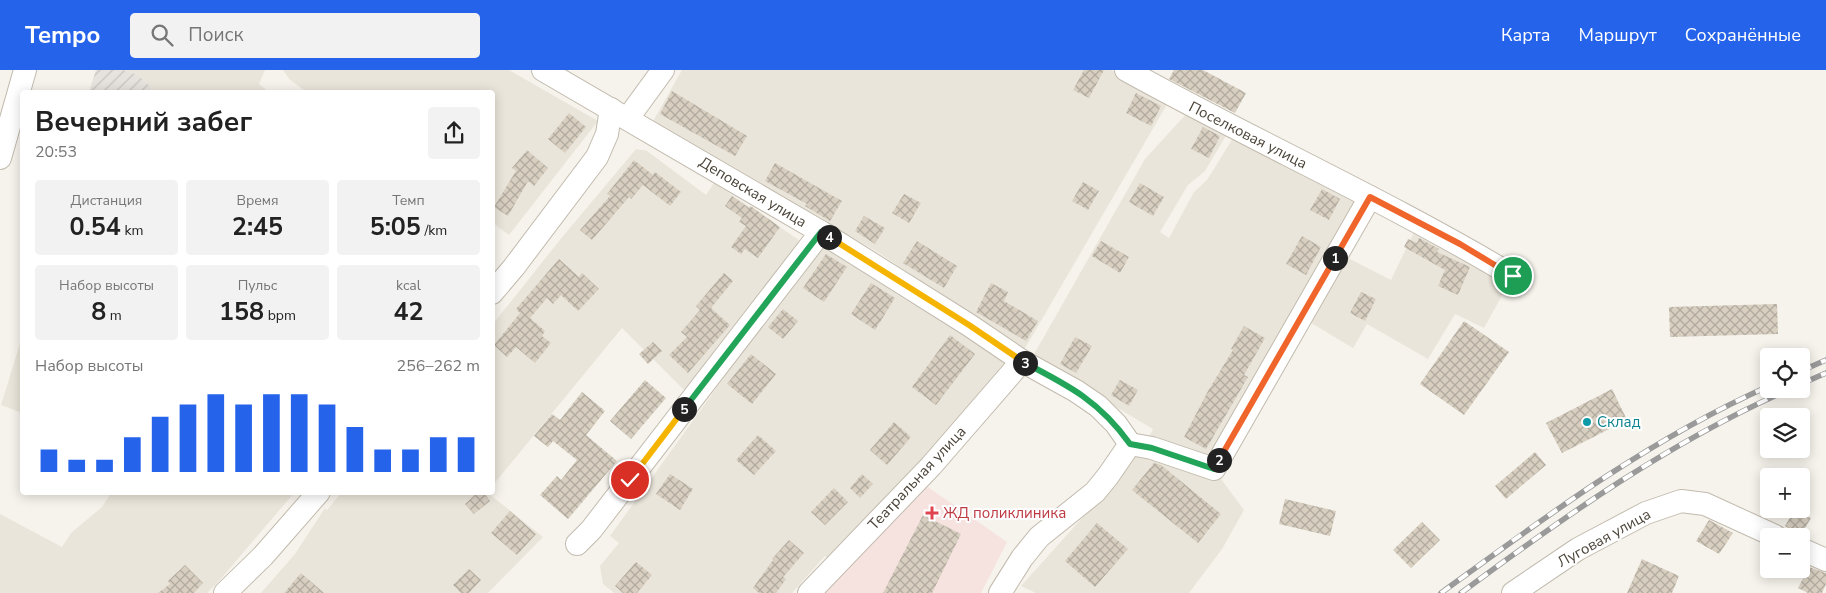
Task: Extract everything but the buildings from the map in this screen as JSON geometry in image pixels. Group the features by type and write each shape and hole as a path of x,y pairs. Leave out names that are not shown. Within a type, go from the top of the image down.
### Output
{"street":[{"path":"0,158 25,70"},
{"name":"Деповская улица","path":"543,70 821,232 969,325 1022,361 1076,391 1098,406 1116,424 1130,444"},
{"path":"495,289 514,268 597,157 607,134 620,114 663,70"},
{"name":"Поселковая улица","path":"1126,70 1460,244 1513,276"},
{"path":"1000,593 1022,558 1039,537 1095,492 1130,444 1152,448 1214,469 1370,197"},
{"path":"577,544 591,530 821,232"},
{"name":"Театральная улица","path":"809,593 931,466 1022,361"},
{"path":"225,593 263,556 316,495"},
{"name":"Луговая улица","path":"1521,591 1578,549 1646,513 1681,501 1705,504 1760,529"},
{"path":"1810,553 1826,560"}],"shaded area":[{"path":"96,70 123,70 138,75 154,90 90,90"},
{"path":"123,70 265,70 259,84 266,90 154,90 138,75"},
{"path":"283,70 509,70 598,121 509,235 495,224 495,90 304,90 290,80"},
{"path":"682,70 1111,70 1169,101 1024,350 876,251 652,123"},
{"path":"1187,113 1227,134 1205,171 1188,185 1160,232 1169,238 1194,192 1207,180 1233,138 1358,204 1208,460 1149,437 1153,429 1033,356 1145,159"},
{"path":"636,149 647,151 706,195 714,183 799,240 792,255 686,392 622,328 495,483 495,321"},
{"path":"1415,230 1510,281 1484,328 1455,314 1428,359 1367,324 1353,348 1308,321 1346,257 1391,280"},
{"path":"822,246 901,297 1009,362 952,432 830,559 825,556 792,593 614,593 603,584 600,566 619,543 610,536 756,333"},
{"path":"20,343 20,412 1,405"},
{"path":"1140,450 1221,479 1244,510 1222,549 1189,593 1036,593 1021,586 1093,506"},
{"name":"ЖД поликлиника","path":"925,485 1007,542 981,593 823,593"},
{"path":"110,495 292,495 207,593 0,593 0,514 62,547 71,533 102,507"},
{"path":"339,495 490,495 543,537 488,593 261,593 295,554 325,508 327,510"}],"railway":[{"path":"1810,367 1826,360"},
{"path":"1810,380 1826,373"},
{"path":"1441,593 1599,481 1682,430 1760,390"},
{"path":"1461,593 1579,508 1661,456 1703,432 1771,398"}],"place":[{"name":"Склад","path":"1587,422"},
{"name":"ЖД поликлиника","path":"932,513"}],"route":[{"path":"630,480 821,232 969,325 1022,361 1051,376 1098,406 1116,424 1130,444 1152,448 1214,469 1370,197 1460,244 1513,276"}]}
